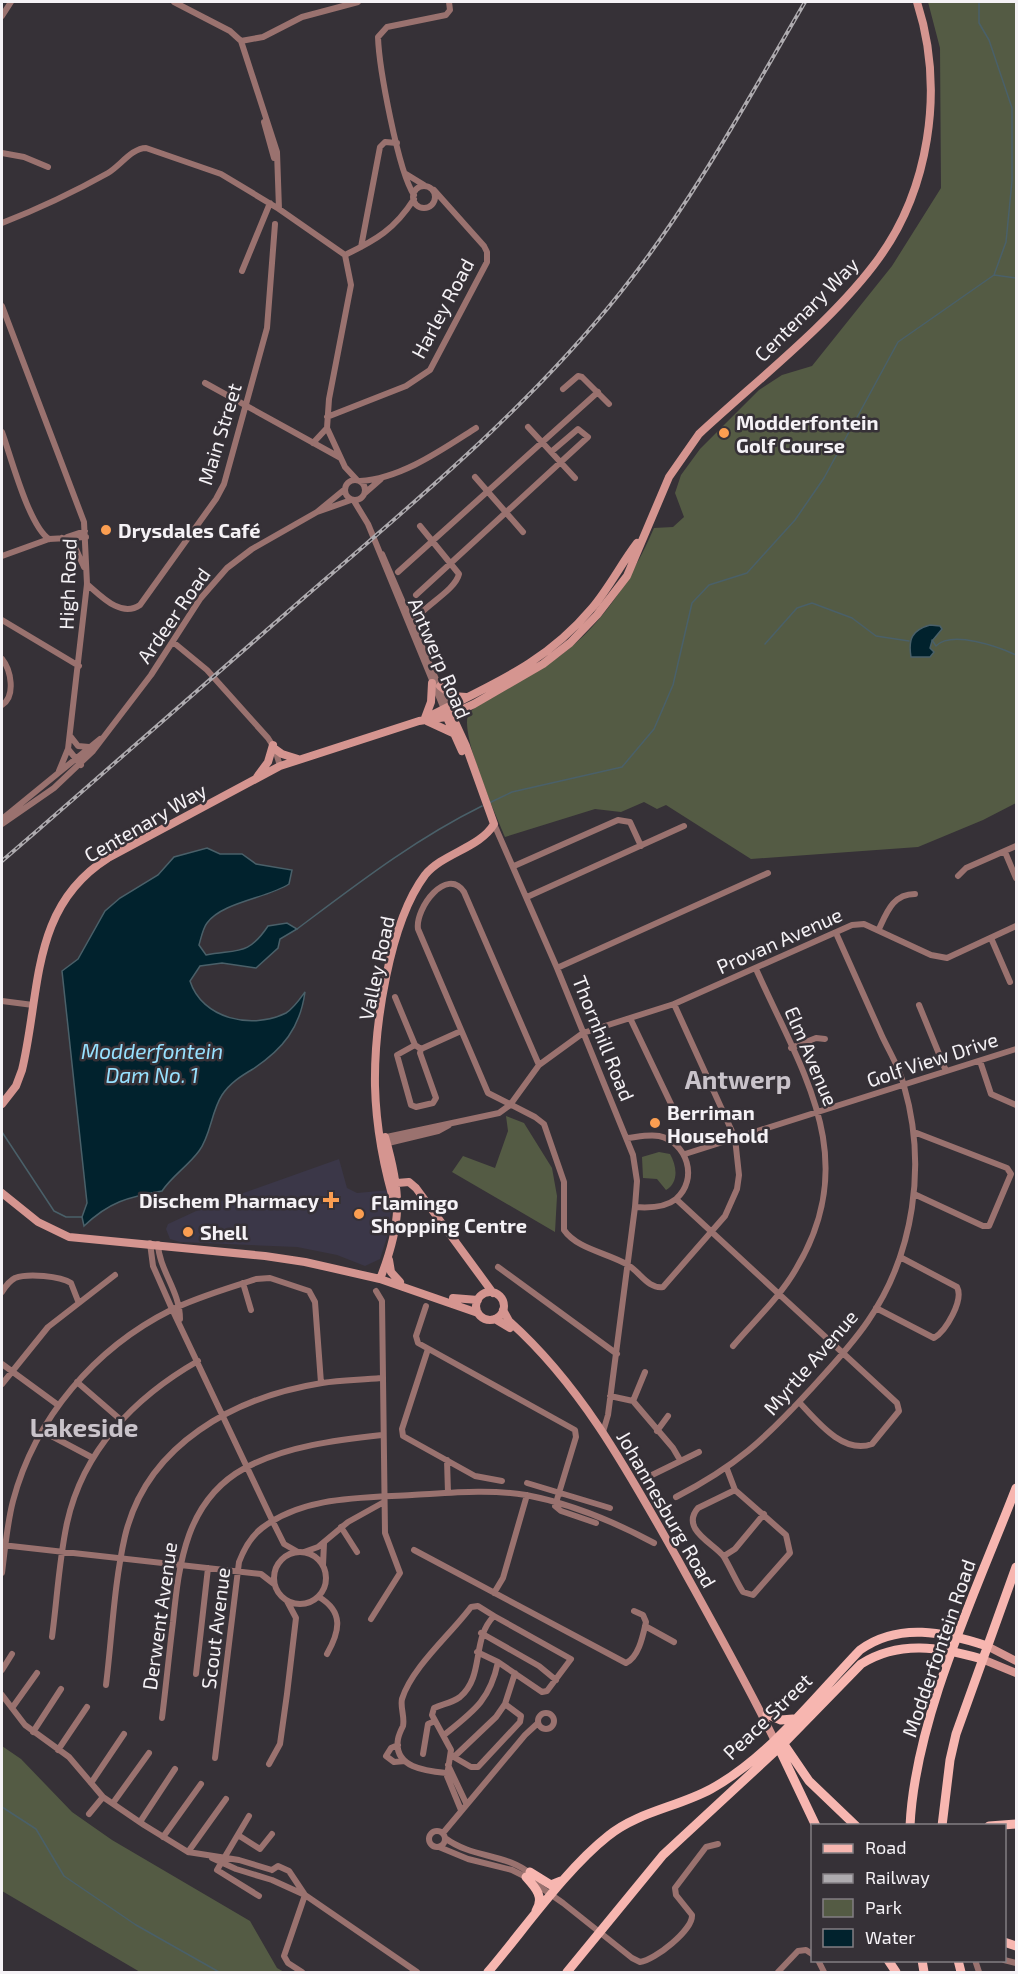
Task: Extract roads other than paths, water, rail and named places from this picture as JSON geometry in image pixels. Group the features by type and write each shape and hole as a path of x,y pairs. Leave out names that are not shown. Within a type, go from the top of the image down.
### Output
{"main road":[{"name":"Modderfontein Road","path":"910,1824 921,1750 953,1651 1017,1488"},
{"path":"942,1824 950,1760 982,1659 1017,1567"},
{"name":"Peace Street","path":"567,1972 663,1855 763,1761 794,1719 860,1650 872,1642 898,1633 921,1632 959,1636 987,1646"},
{"name":"Peace Street","path":"488,1972 553,1894 610,1834 627,1824 711,1789 778,1741 815,1710 861,1664 875,1655 905,1648 953,1651"},
{"path":"953,1651 982,1659"},
{"path":"767,1714 781,1720 794,1719"},
{"path":"778,1741 815,1824"},
{"path":"778,1741 808,1781 854,1824"},
{"path":"763,1761 772,1760 788,1767"},
{"path":"528,1875 551,1886 571,1874"},
{"path":"528,1875 540,1900 529,1923"}],"street":[{"path":"2,16 11,2"},
{"path":"174,2 230,31 241,41 277,152 279,209"},
{"path":"241,41 263,37 302,17 358,2"},
{"path":"421,207 412,194 397,142 383,74 379,34 387,27 446,15 450,10 449,2"},
{"name":"Centenary Way","path":"2,1104 16,1086 22,1070 43,948 52,920 64,897 79,879 108,858 280,766 447,712 472,701 543,664 570,643 597,615 627,576 641,538 669,477 699,434 856,287 893,236 919,174 930,110 927,43 917,2"},
{"path":"361,248 380,147 385,142 397,142"},
{"path":"2,223 55,200 108,172 137,150 146,148 221,174 270,203 345,255 351,285 327,417 327,428 345,467 365,487 364,494"},
{"path":"2,153 24,157 48,167"},
{"path":"406,174 434,190 433,204"},
{"path":"402,217 417,181"},
{"path":"412,194 416,189 424,186"},
{"name":"Harley Road","path":"327,417 406,386 430,370 487,259 484,246 434,190"},
{"path":"345,255 375,241 402,217 421,207 445,202"},
{"path":"242,271 270,203"},
{"name":"Main Street","path":"104,597 127,611 140,605 216,499 224,484 246,408 270,310 275,224"},
{"name":"High Road","path":"2,306 4,320 82,516 86,534 87,584 71,737 61,768 49,783"},
{"path":"563,389 578,376 609,404"},
{"path":"205,384 340,458"},
{"path":"399,572 598,392"},
{"path":"528,427 575,478"},
{"path":"313,443 327,428"},
{"path":"345,467 347,496 353,500 390,474 436,453 476,428"},
{"path":"416,595 588,438 581,430 574,431 551,452"},
{"path":"2,432 33,519 41,534 49,539"},
{"path":"345,487 351,480 390,474"},
{"path":"475,477 523,532"},
{"name":"Ardeer Road","path":"317,512 345,487"},
{"name":"Antwerp Road","path":"364,494 368,524"},
{"name":"Ardeer Road","path":"2,824 81,765 173,642 200,599 227,568 258,545 317,512 353,500"},
{"name":"Antwerp Road","path":"353,500 368,524 380,551 490,809"},
{"path":"412,623 422,609 456,582 459,574 420,526"},
{"path":"2,555 49,539 65,538 71,534 86,534"},
{"path":"65,538 75,547 85,570"},
{"name":"Antwerp Road","path":"380,551 386,560 436,685"},
{"path":"87,584 104,597"},
{"path":"84,604 90,598 104,597"},
{"path":"407,611 422,609"},
{"path":"2,620 78,666"},
{"path":"173,642 207,670 274,747 282,754 298,759"},
{"path":"2,659 10,673 7,700 2,705"},
{"path":"436,685 453,696 472,701 457,733 423,720 436,685"},
{"path":"71,737 78,746 89,747"},
{"name":"Ardeer Road","path":"2,819 103,737"},
{"path":"274,747 280,766"},
{"path":"255,780 268,762 274,747"},
{"path":"68,749 81,765"},
{"name":"Thornhill Road","path":"490,809 494,824 514,866 627,1137 635,1169 635,1207 629,1265 606,1427 603,1432"},
{"path":"514,866 623,819 630,822 641,846"},
{"name":"Valley Road","path":"383,1141 375,1088 380,1024 392,951 408,903 434,866 487,833 494,824"},
{"path":"527,897 684,826"},
{"path":"958,876 966,868 1017,846"},
{"path":"1005,852 1017,878"},
{"path":"557,968 768,873"},
{"path":"539,1065 464,892 453,885 442,888 428,897 417,924 488,1093 540,1120 551,1139 564,1182 563,1220 567,1233 575,1240 629,1265 651,1285 663,1287 725,1216 737,1189 740,1175 735,1138 674,1004"},
{"path":"879,929 894,900 915,894"},
{"name":"Provan Avenue","path":"510,1105 539,1065 584,1033 674,1004 858,923 879,929 931,955 947,958 1017,926"},
{"name":"Myrtle Avenue","path":"676,1497 727,1469 765,1439 843,1354 876,1308 900,1257 914,1194 914,1132 904,1085 836,933"},
{"path":"992,938 1010,982"},
{"name":"Elm Avenue","path":"733,1346 802,1259 823,1205 826,1156 819,1112 756,969"},
{"path":"395,997 418,1047 436,1098 433,1102 416,1107 411,1105 397,1055 418,1047 461,1031"},
{"path":"2,1001 33,1005"},
{"path":"919,1005 946,1071"},
{"path":"630,1017 672,1106"},
{"path":"791,1048 816,1038 825,1039"},
{"name":"Golf View Drive","path":"685,1154 1017,1049"},
{"path":"980,1061 991,1094 1017,1106"},
{"path":"383,1141 438,1131 449,1125 499,1113 510,1105"},
{"path":"914,1132 1007,1168 1011,1174 989,1226 983,1226 914,1194"},
{"path":"627,1137 666,1138 685,1154 685,1183 676,1199 654,1207 635,1207"},
{"path":"381,1278 398,1225 397,1183 383,1141"},
{"path":"383,1141 397,1212"},
{"path":"397,1183 409,1182 416,1188 483,1277 485,1295 478,1313"},
{"path":"2,1193 49,1229 63,1235 87,1240 265,1256 381,1278 400,1282 449,1299 478,1313 485,1319 495,1319 503,1310 500,1298 485,1295 449,1299 381,1278"},
{"path":"676,1199 899,1407 896,1416 872,1444 862,1446 839,1440 799,1401"},
{"path":"154,1245 180,1306 180,1321"},
{"path":"154,1245 157,1274 172,1309 180,1321 284,1544 282,1559 276,1568 274,1584"},
{"path":"391,1251 389,1267 400,1282"},
{"path":"876,1308 934,1338 940,1333 959,1301 957,1287 900,1257"},
{"path":"498,1267 617,1354"},
{"path":"157,1274 166,1270"},
{"path":"2,1384 10,1370 48,1327 78,1301 115,1275"},
{"path":"2,1292 10,1281 22,1277 61,1278 71,1283 78,1301"},
{"path":"2,1573 3,1545 19,1484 42,1431 58,1405 77,1382 118,1345 172,1309 243,1283 270,1278 309,1291 314,1295 321,1383"},
{"path":"243,1283 251,1310"},
{"path":"371,1619 400,1573 386,1539 382,1435 381,1301 376,1291"},
{"path":"426,1306 416,1339 428,1349 575,1431 576,1437 558,1491 556,1508 596,1523"},
{"name":"Johannesburg Road","path":"503,1310 513,1325 554,1366 603,1432 629,1473 778,1741"},
{"name":"Johannesburg Road","path":"495,1319 526,1342 579,1400"},
{"path":"428,1349 402,1433 407,1439 474,1476 502,1481"},
{"path":"52,1637 70,1513 93,1458 121,1420 160,1385 198,1361"},
{"path":"2,1364 58,1405"},
{"path":"633,1401 645,1372"},
{"path":"106,1685 121,1558 132,1515 148,1481 177,1446 223,1414 261,1400 321,1383 381,1378"},
{"path":"77,1382 121,1420"},
{"path":"610,1396 633,1401 680,1460"},
{"path":"657,1431 668,1416"},
{"path":"42,1431 93,1458"},
{"name":"Derwent Avenue","path":"162,1718 179,1565 186,1539 196,1517 221,1487 247,1467 309,1447 382,1435"},
{"path":"652,1475 699,1452"},
{"path":"447,1460 448,1493"},
{"path":"727,1469 735,1490 786,1534 791,1549 757,1593 750,1596 743,1592 724,1556 702,1539 693,1518 698,1508 735,1490"},
{"path":"527,1483 610,1508"},
{"name":"Scout Avenue","path":"215,1758 237,1572 247,1544 262,1527 307,1508 341,1499 384,1499 448,1493 527,1495 601,1516 654,1543"},
{"path":"494,1593 503,1578 527,1495"},
{"path":"282,1559 324,1542 341,1527 384,1499"},
{"path":"724,1556 735,1549 764,1514"},
{"path":"341,1527 357,1552"},
{"path":"296,1618 319,1597 326,1583 324,1542"},
{"path":"284,1544 315,1557 324,1566"},
{"path":"3,1545 261,1575 274,1584 296,1618 282,1737 268,1764"},
{"path":"414,1551 626,1663 636,1652 645,1626 645,1618 634,1611"},
{"path":"196,1674 208,1568"},
{"path":"261,1575 276,1568"},
{"path":"319,1597 333,1607 338,1617 339,1629 327,1654"},
{"path":"287,1601 295,1605 312,1602"},
{"path":"447,1773 421,1770 405,1761 400,1754 398,1745 404,1715 401,1701 411,1680 471,1607 478,1606 569,1656 570,1664 547,1691 542,1692 498,1662 477,1652"},
{"path":"494,1616 481,1633 475,1670 468,1687 459,1698 434,1708 432,1715 454,1756 471,1767 478,1767 520,1722 521,1716 505,1704"},
{"path":"645,1626 674,1642"},
{"path":"481,1633 539,1666 556,1680"},
{"name":"Johannesburg Road","path":"721,1638 767,1714 778,1741"},
{"path":"987,1646 1017,1660"},
{"path":"2,1670 12,1654"},
{"path":"982,1659 1017,1673"},
{"path":"444,1735 484,1701 495,1678 498,1662"},
{"path":"12,1708 37,1672"},
{"path":"461,1810 447,1773 448,1765 454,1756 488,1727 505,1704 515,1673"},
{"path":"33,1732 61,1689"},
{"path":"2,1695 33,1732 69,1757 103,1797 163,1837 188,1852 272,1870 282,1867 295,1878 305,1895 284,1956 288,1963 302,1972"},
{"path":"58,1750 87,1707"},
{"path":"423,1754 428,1724 435,1721"},
{"path":"439,1847 466,1803 538,1723"},
{"path":"91,1783 124,1734"},
{"path":"398,1745 391,1748 386,1756 394,1762 405,1761"},
{"path":"113,1803 149,1753"},
{"path":"448,1765 466,1803"},
{"path":"140,1822 175,1769"},
{"path":"163,1837 201,1784"},
{"path":"89,1814 103,1797"},
{"path":"188,1852 226,1799"},
{"path":"249,1816 222,1859 218,1872 259,1896"},
{"path":"528,1875 468,1859 431,1845 430,1836 436,1831 471,1853 511,1862 553,1894 636,1961 645,1961 656,1954 692,1924 692,1915 676,1895 675,1888 705,1847 718,1844"},
{"path":"238,1834 260,1849 273,1834"},
{"path":"222,1859 305,1895 417,1972"},
{"path":"260,1876 263,1867"},
{"path":"272,1870 272,1880"},
{"path":"284,1886 295,1878"},
{"path":"778,1972 798,1951 806,1950 811,1953"}],"water":[{"path":"930,625 940,626 942,629 932,641 930,648 934,652 930,657 911,657 910,645 913,636"},
{"name":"Modderfontein Dam No. 1","path":"207,848 220,854 242,854 256,864 292,870 289,884 234,905 214,916 206,925 199,945 206,955 248,947 261,936 268,926 287,923 297,929 280,939 278,948 256,968 222,963 200,966 190,981 196,994 217,1012 230,1018 244,1020 258,1021 286,1013 305,992 303,1005 288,1037 273,1054 236,1080 225,1091 215,1109 203,1145 162,1191 111,1206 84,1226 82,1217 87,1203 62,971 78,959 105,911 120,898 158,875 174,857"}],"waterway":[{"path":"489,803 512,792 622,767 654,729 673,685 692,603 709,585 747,573 795,520 824,478 898,342 994,275 1006,242 1012,181 1012,108 989,40 979,23 979,2"},
{"path":"994,275 1016,278"},
{"path":"765,644 797,608 812,603 852,618 876,636 909,641"},
{"path":"932,640 936,646 943,641 976,642 1016,655"},
{"path":"297,929 410,848 482,806"},
{"path":"2,1132 54,1211 66,1217 82,1217"},
{"path":"2,1807 36,1829 64,1876 136,1925 219,1972"}],"railway":[{"path":"2,861 430,488 510,414 548,375 620,293 671,223 718,151 805,2"}],"place":[{"name":"Modderfontein Golf Course","path":"724,433"},
{"name":"Drysdales Café","path":"106,530"},
{"name":"Berriman Household","path":"655,1123"},
{"name":"Dischem Pharmacy","path":"331,1200"},
{"name":"Flamingo Shopping Centre","path":"359,1214"},
{"name":"Shell","path":"188,1232"}],"district":[{"name":"Antwerp","path":"738,1078"},
{"name":"Lakeside","path":"84,1426"}]}
